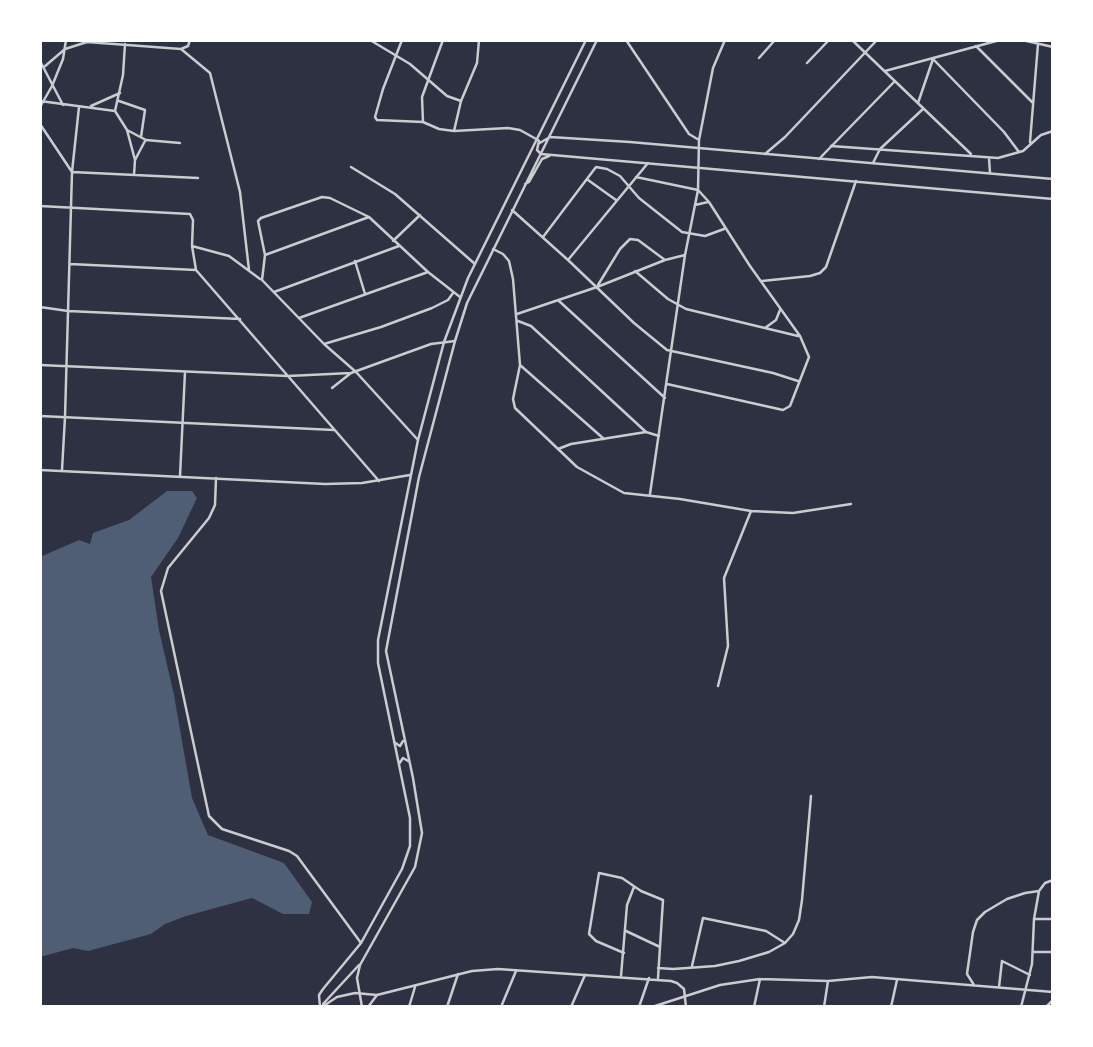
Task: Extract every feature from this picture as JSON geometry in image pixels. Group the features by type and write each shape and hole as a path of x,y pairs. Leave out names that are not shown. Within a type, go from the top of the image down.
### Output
{"street":[{"path":"40,107 52,86 66,40"},
{"path":"44,67 65,49 88,41 181,49 188,46 190,40"},
{"path":"370,40 410,64 447,96 461,100"},
{"path":"402,40 381,97 376,120 423,122 439,129 454,131 508,128 520,130 538,142"},
{"path":"423,122 421,106 427,79 443,40"},
{"path":"454,131 461,100 477,63 479,40"},
{"path":"321,1007 319,995 361,943 408,853 410,818 378,663 378,640 410,475 444,342 475,264 538,142 586,40"},
{"path":"321,1007 359,965 409,879 418,858 422,827 387,661 386,643 419,477 454,341 478,278 597,40"},
{"path":"626,40 689,134 699,140"},
{"path":"650,495 688,234 698,190 699,140 713,68 727,40"},
{"path":"807,63 829,40"},
{"path":"852,40 973,156"},
{"path":"765,154 785,137 877,40"},
{"path":"885,71 1000,40"},
{"path":"1022,40 1053,47"},
{"path":"1030,144 1038,44 1034,40"},
{"path":"759,58 773,41"},
{"path":"125,44 120,93 115,111 127,130 135,160 134,175"},
{"path":"976,46 1033,103"},
{"path":"181,49 210,73 240,192 249,270"},
{"path":"918,103 933,59"},
{"path":"933,59 1004,132 1018,152"},
{"path":"40,61 64,106"},
{"path":"819,159 895,80"},
{"path":"88,108 120,93"},
{"path":"118,101 145,110 141,137"},
{"path":"42,102 115,111"},
{"path":"62,470 72,172 79,107"},
{"path":"873,163 880,149 923,109"},
{"path":"40,124 72,172"},
{"path":"127,130 146,140 180,143"},
{"path":"831,146 989,158 1018,152 1041,135 1053,131"},
{"path":"538,142 550,137 630,142 1053,179"},
{"path":"135,160 146,140"},
{"path":"538,142 538,152 541,154"},
{"path":"541,154 1053,199"},
{"path":"525,184 529,182 542,159 552,155"},
{"path":"989,158 990,173"},
{"path":"543,237 600,159"},
{"path":"568,260 648,163"},
{"path":"351,167 380,184 420,215 475,264"},
{"path":"596,167 616,173 639,198 688,234 713,236 725,229"},
{"path":"72,172 198,178"},
{"path":"636,177 698,190 709,202 800,336 809,357 790,406 783,410 667,384"},
{"path":"587,179 617,200"},
{"path":"761,281 810,276 826,267 856,181"},
{"path":"262,280 265,255 258,225 261,218 323,197 369,217 428,272 460,297"},
{"path":"695,205 709,202"},
{"path":"40,206 190,214 193,220 192,247 196,270 379,481"},
{"path":"512,210 661,346 672,351 773,373 799,382"},
{"path":"393,241 420,215"},
{"path":"265,255 369,217"},
{"path":"597,287 620,249 630,239 638,240 665,260"},
{"path":"274,292 399,246"},
{"path":"192,247 229,256 262,280 324,344 356,372 418,440"},
{"path":"493,249 509,261 513,279 520,365 513,399 515,408 577,467 612,489 630,494 751,511 793,513 851,504"},
{"path":"517,314 685,255"},
{"path":"355,261 365,294"},
{"path":"70,264 196,270"},
{"path":"635,271 652,287 679,305 800,336"},
{"path":"298,318 428,272"},
{"path":"324,344 432,308 448,300 453,293"},
{"path":"559,301 665,398"},
{"path":"40,307 68,311 240,319"},
{"path":"765,328 776,320 780,310"},
{"path":"518,321 531,326 646,432 659,436"},
{"path":"40,365 288,376 351,373 431,344 454,341"},
{"path":"520,365 604,439"},
{"path":"180,476 185,372"},
{"path":"332,388 351,373"},
{"path":"40,416 335,430"},
{"path":"558,449 571,444 646,432"},
{"path":"40,470 325,484 379,481 410,475"},
{"path":"216,478 215,505 209,518 167,568 161,592 209,816 222,829 297,856 361,943"},
{"path":"718,687 728,646 724,578 751,511"},
{"path":"394,742 400,746 404,739"},
{"path":"399,766 402,758 406,758 410,764"},
{"path":"658,968 715,966 761,955 785,943 796,928 801,911 811,796"},
{"path":"624,953 591,938 589,932 599,873 622,878 634,887 662,899 664,905 657,978"},
{"path":"1021,1007 1034,952 1034,919 1040,891 1045,883 1053,880"},
{"path":"621,977 627,905 634,887"},
{"path":"974,985 967,974 973,932 978,920 985,912 1007,899 1040,891"},
{"path":"692,968 700,922 704,918 721,924 766,932 785,943"},
{"path":"1034,919 1053,919"},
{"path":"626,931 660,947"},
{"path":"1034,952 1053,952"},
{"path":"999,987 1002,961 1030,975"},
{"path":"359,965 357,978 362,1007"},
{"path":"321,1007 337,997 359,993 377,995 484,969 657,978 677,983 684,989 686,1007"},
{"path":"501,1007 517,969"},
{"path":"447,1007 458,974"},
{"path":"571,1007 585,975"},
{"path":"652,1007 720,985 760,979 828,981 872,977 1053,992"},
{"path":"639,1007 649,978"},
{"path":"754,1007 760,979"},
{"path":"891,1007 897,979"},
{"path":"824,1007 828,981"},
{"path":"409,1007 415,986"},
{"path":"368,1007 377,995"},
{"path":"577,998 578,1007"},
{"path":"1046,1007 1053,1000"}],"water":[{"path":"167,491 192,491 197,498 178,538 151,577 192,798 208,835 284,863 312,902 309,914 283,914 252,898 186,916 165,924 151,934 88,951 73,948 40,957 40,557 79,540 90,544 93,533 129,520"}]}
